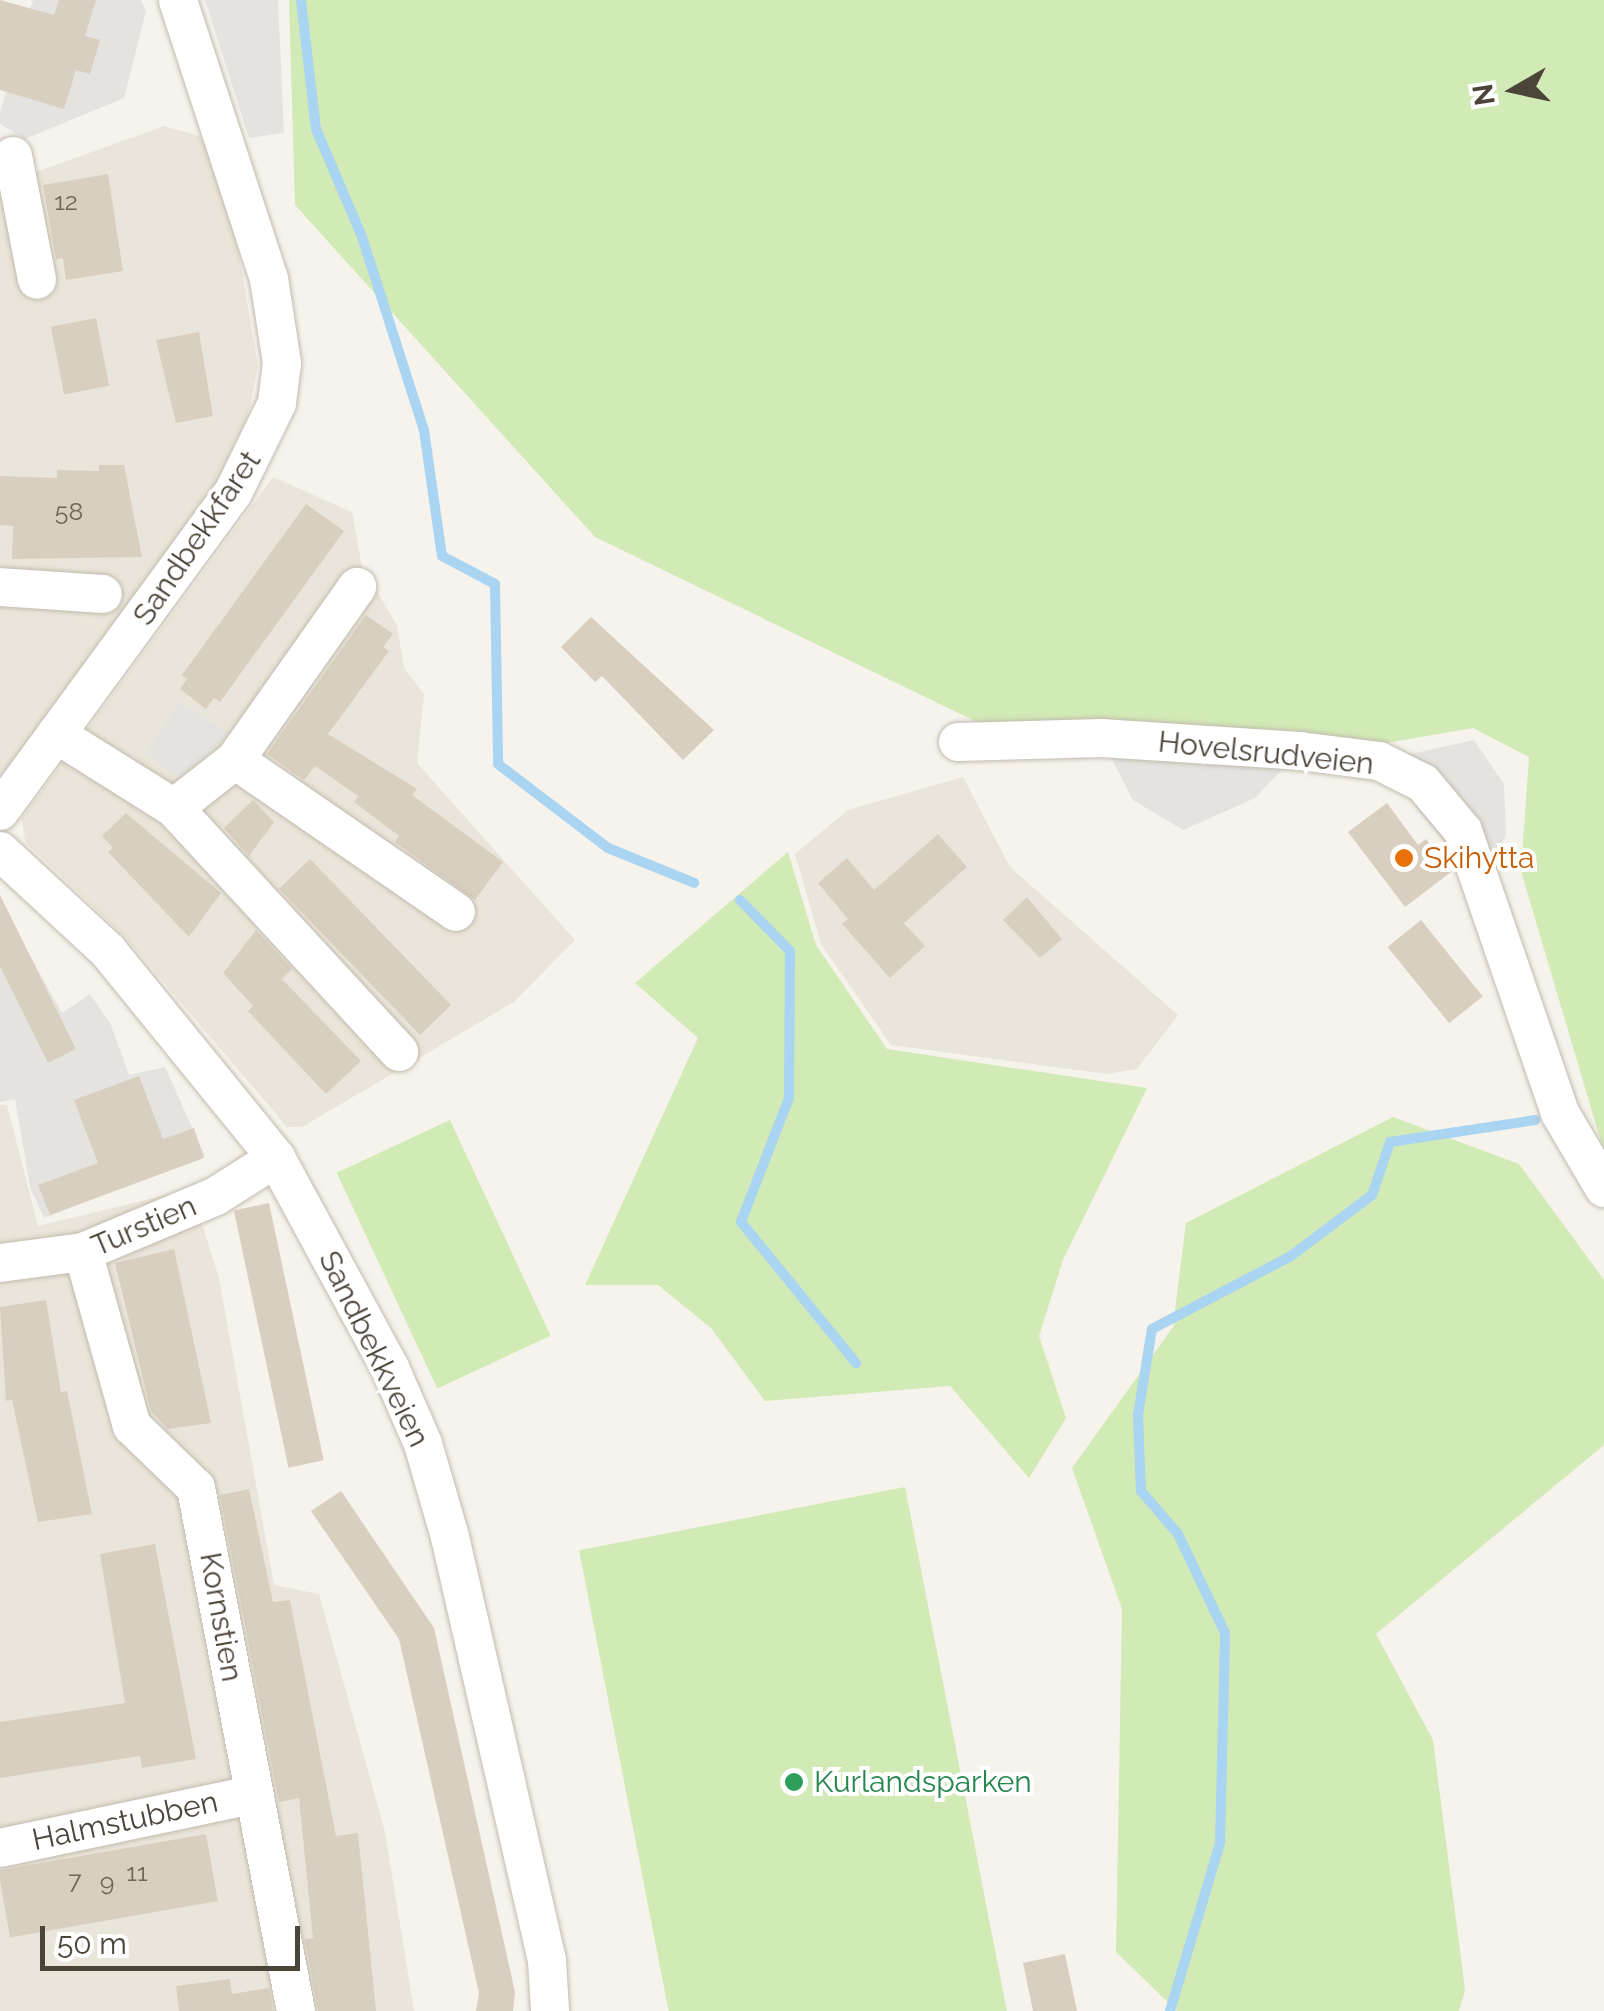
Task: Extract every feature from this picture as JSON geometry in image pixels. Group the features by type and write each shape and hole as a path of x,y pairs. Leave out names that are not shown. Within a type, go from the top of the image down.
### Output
{"street":[{"name":"Sandbekkfaret","path":"0,811 232,494 278,402 282,363 269,279 178,0"},
{"path":"13,156 37,280"},
{"path":"174,808 235,760 357,586"},
{"path":"0,587 103,594"},
{"path":"56,734 174,808 398,1052"},
{"name":"Hovelsrudveien","path":"958,742 1101,738 1300,751 1378,760 1423,783 1463,831 1560,1113 1604,1188"},
{"path":"235,760 456,912"},
{"name":"Sandbekkveien","path":"0,851 108,952 276,1158 390,1368 422,1444 450,1537 542,1941 550,2011"},
{"name":"Turstien","path":"0,1263 83,1252 216,1196 276,1158"},
{"name":"Kornstien","path":"83,1252 132,1426 196,1488 251,1794 296,2011"},
{"name":"Halmstubben","path":"0,1848 251,1794"}],"shaded area":[{"path":"33,0 141,0 146,11 124,98 25,139 0,124 0,112"},
{"path":"205,0 278,0 284,133 249,138"},
{"path":"164,126 200,136 216,168 238,248 258,366 248,416 208,499 0,777 0,185"},
{"path":"273,477 352,512 362,567 397,625 404,668 424,694 417,763 575,940 514,1002 302,1127 287,1127 125,937 25,842 22,818"},
{"path":"179,703 229,733 181,780 146,754"},
{"path":"1101,738 1300,751 1255,798 1183,830 1133,800"},
{"name":"Skihytta","path":"1474,740 1504,784 1506,835 1480,887 1379,761"},
{"path":"963,777 1010,867 1178,1015 1137,1069 1107,1074 891,1045 821,944 795,854 848,810"},
{"path":"0,902 62,1013 90,994 111,1025 129,1075 165,1067 205,1156 44,1218 30,1187 15,1099 0,1102"},
{"path":"0,1105 7,1105 38,1226 191,1189 219,1278 274,1585 319,1594 385,1832 414,2011 0,2011"}],"green space":[{"path":"289,0 1604,0 1604,1152 1521,871 1529,757 1473,728 1386,743 977,722 595,537 295,205"},
{"path":"788,852 816,945 887,1049 1147,1088 1063,1260 1039,1336 1066,1418 1029,1478 950,1386 765,1401 711,1328 658,1285 585,1285 698,1038 635,983"},
{"path":"1393,1117 1519,1164 1604,1280 1604,1445 1376,1634 1433,1740 1465,1990 1459,2011 1177,2011 1116,1952 1122,1609 1072,1468 1173,1327 1186,1223"},
{"path":"450,1120 551,1336 437,1389 337,1173"},
{"name":"Kurlandsparken","path":"905,1487 1007,2011 669,2011 579,1550"}],"building":[{"path":"0,0 54,15 59,0 96,0 85,36 100,40 90,74 76,70 64,109 0,90"},
{"path":"108,174 123,271 66,280 63,258 56,259 43,185"},
{"path":"96,318 109,386 64,395 51,327"},
{"path":"199,332 213,416 176,423 156,340"},
{"path":"99,465 124,465 142,557 12,559 13,526 0,525 0,476 57,478 57,470 99,471"},
{"path":"306,504 344,531 220,702 214,698 206,709 180,689 187,679 182,675"},
{"path":"366,615 393,634 383,647 389,651 328,734 417,789 412,795 503,862 475,900 395,842 399,836 354,802 358,796 315,766 304,780 267,754"},
{"path":"591,617 714,730 683,760 602,676 595,682 561,647"},
{"path":"253,800 274,822 249,856 224,828"},
{"name":"Skihytta","path":"1387,803 1418,845 1426,839 1451,872 1405,907 1348,832"},
{"path":"126,813 221,893 189,937 108,852 113,848 102,836"},
{"path":"938,834 967,867 904,923 925,946 890,978 842,924 848,919 818,883 847,858 874,890"},
{"path":"310,859 451,1005 420,1035 279,889"},
{"path":"0,895 76,1049 48,1063 0,966"},
{"path":"1027,897 1062,939 1040,958 1003,920"},
{"path":"1421,920 1483,996 1449,1023 1388,947"},
{"path":"256,930 292,969 282,979 361,1061 326,1094 248,1011 253,1006 223,973"},
{"path":"139,1076 163,1139 194,1128 204,1158 50,1215 38,1185 98,1163 74,1100"},
{"path":"269,1203 324,1460 288,1468 234,1210"},
{"path":"174,1249 211,1423 168,1429 151,1411 115,1263"},
{"path":"46,1300 61,1392 67,1391 92,1514 38,1522 12,1400 6,1401 0,1307"},
{"path":"249,1489 273,1602 290,1600 336,1836 358,1833 376,2011 318,2011 305,1939 313,1938 299,1798 279,1802 220,1495"},
{"path":"341,1491 434,1628 515,1992 513,2011 476,2011 479,1993 399,1639 311,1511"},
{"path":"155,1544 196,1759 142,1768 140,1756 0,1778 0,1722 125,1703 100,1554"},
{"path":"206,1834 218,1901 10,1938 0,1870"},
{"path":"1065,1954 1077,2011 1033,2011 1023,1963"},
{"path":"230,1979 232,1994 269,1988 273,2011 179,2011 176,1986"}],"waterway":[{"path":"301,0 316,129 362,237 424,430 442,556 495,584 498,764 608,848 694,883"},
{"path":"740,900 790,951 789,1098 741,1222 856,1363"},
{"path":"1170,2011 1220,1843 1225,1633 1178,1534 1141,1491 1138,1415 1152,1329 1291,1256 1372,1195 1390,1142 1535,1120"}],"place":[{"name":"Skihytta","path":"1404,858"},
{"name":"Kurlandsparken","path":"794,1782"}]}
